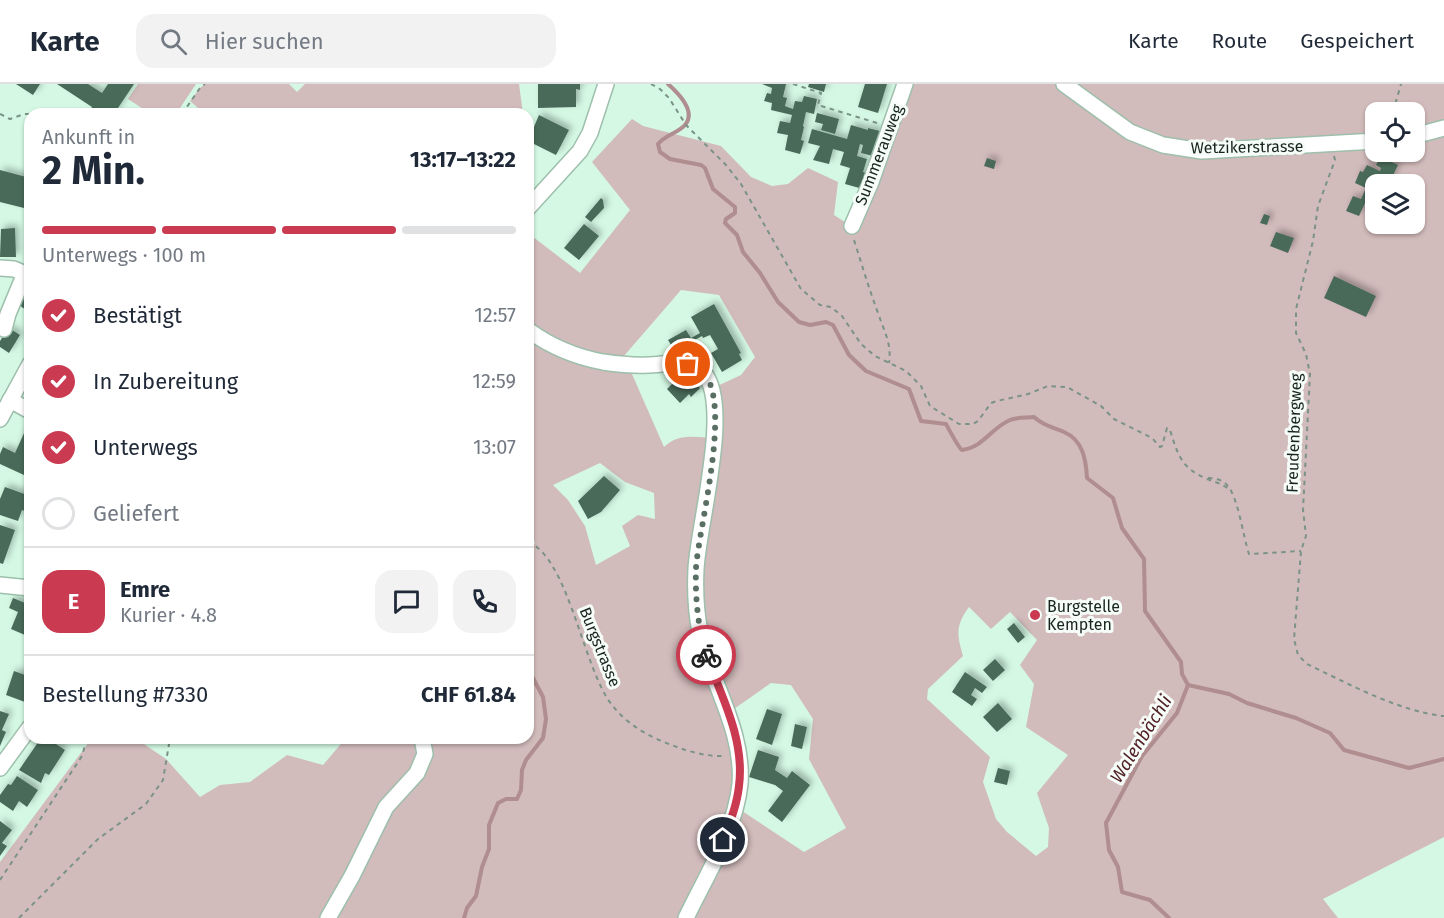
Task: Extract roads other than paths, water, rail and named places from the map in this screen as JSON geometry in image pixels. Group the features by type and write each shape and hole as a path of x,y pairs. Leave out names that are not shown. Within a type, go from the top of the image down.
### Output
{"street":[{"path":"534,202 580,152 590,133 606,84"},
{"name":"Summerauweg","path":"852,226 871,182 905,84"},
{"name":"Wetzikerstrasse","path":"1064,84 1130,132 1163,146 1202,151 1365,142"},
{"path":"1425,133 1444,128"},
{"path":"0,268 24,274"},
{"path":"4,328 8,314 24,281"},
{"path":"534,333 583,357 628,365 688,364 704,372 709,381 714,411 714,438 696,567 696,598 705,653 735,733 740,755 740,784 735,807 723,840 686,918"},
{"path":"0,419 24,375"},
{"path":"10,400 24,408"},
{"path":"0,585 24,587"},
{"path":"0,768 24,735"},
{"path":"328,918 352,876 386,807 417,773 425,754 423,744"}],"waterway":[{"name":"Walenbächli","path":"668,84 684,102 689,114 682,128 658,144 660,152 670,159 701,165 705,168 713,189 735,207 735,213 726,219 725,223 737,235 743,252 760,273 778,302 799,322 810,325 826,322 833,325 849,355 866,371 909,389 921,421 946,424 962,450 976,445 1003,423 1016,418 1034,417 1064,432 1079,445 1086,464 1087,478 1113,498 1122,528 1144,559 1145,611 1181,662 1182,674 1188,685 1177,713 1142,756 1106,823 1109,850 1118,867 1122,892 1150,900 1169,918"},
{"path":"464,918 467,908 476,896 482,867 489,849 489,825 498,803 506,799 517,799 521,790 522,770 526,760 543,738 546,719 543,697 534,680"},
{"path":"1188,685 1229,694 1247,703 1296,718 1330,733 1344,750 1409,768 1444,759"}],"place":[{"name":"Burgstelle Kempten","path":"1035,615"}]}
